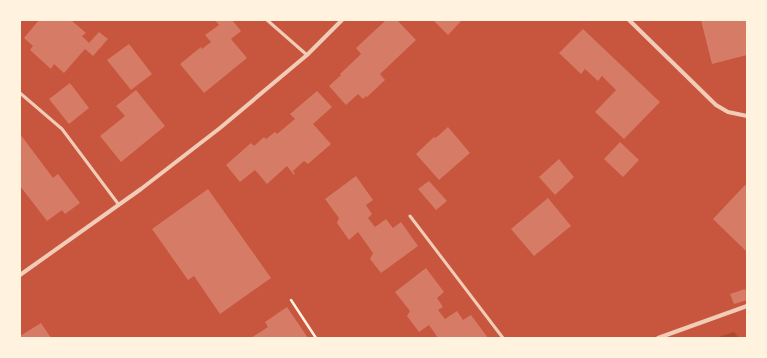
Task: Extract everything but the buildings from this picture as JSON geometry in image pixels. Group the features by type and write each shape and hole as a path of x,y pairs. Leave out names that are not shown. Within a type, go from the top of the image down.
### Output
{"street":[{"path":"20,275 141,189 220,128 307,55 342,20"},
{"path":"629,20 716,105 728,112 747,116"},
{"path":"658,338 747,306"}],"lane":[{"path":"268,20 307,55"},
{"path":"20,93 62,129 119,205"},
{"path":"410,216 503,338"}],"path":[{"path":"291,300 316,338"}],"shaded area":[{"path":"734,332 739,338 716,338"}]}
